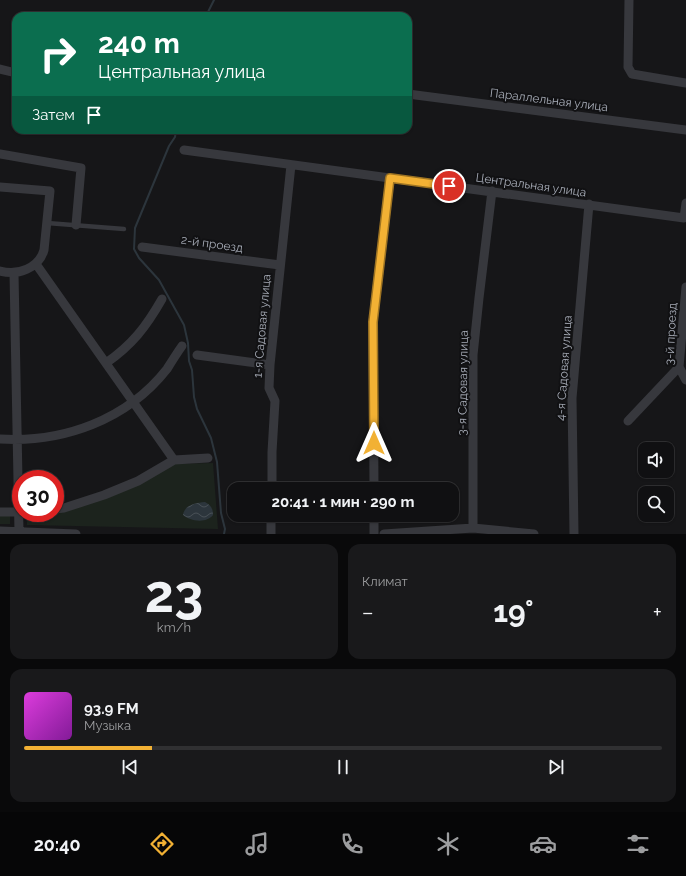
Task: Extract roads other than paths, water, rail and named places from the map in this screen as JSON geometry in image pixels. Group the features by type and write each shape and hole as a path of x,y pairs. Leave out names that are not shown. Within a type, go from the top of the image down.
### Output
{"street":[{"path":"629,0 628,66 632,74 686,83"},
{"path":"0,70 12,72"},
{"name":"Параллельная улица","path":"412,95 686,130"},
{"name":"Центральная улица","path":"184,150 589,204 685,219"},
{"path":"0,154 81,168 76,225"},
{"name":"1-я Садовая улица","path":"272,482 275,401 269,388 270,365 291,165"},
{"path":"374,482 373,322 390,178"},
{"path":"0,187 50,191 42,257 36,264 26,270 14,273 0,271"},
{"name":"3-я Садовая улица","path":"473,528 473,355 478,298 492,192"},
{"path":"685,219 686,203"},
{"name":"4-я Садовая улица","path":"574,534 572,398 589,204"},
{"name":"2-й проезд","path":"142,247 280,265"},
{"path":"36,264 174,460"},
{"path":"14,273 18,470"},
{"name":"3-й проезд","path":"686,288 679,367 686,380"},
{"path":"106,363 130,343 148,323 162,299"},
{"path":"0,439 17,440 46,438 80,430 107,418 132,402 151,386 166,369 182,346"},
{"path":"197,355 270,365"},
{"path":"628,421 679,367"},
{"path":"64,508 104,495 138,481 174,460 208,458"},
{"path":"0,512 12,513"},
{"path":"19,532 20,522"},
{"path":"271,522 271,534"},
{"path":"374,522 374,534"},
{"path":"384,534 473,528 534,534"},
{"path":"0,531 76,534"}],"lane":[{"path":"47,223 124,229"}],"water":[{"path":"205,502 209,504 212,509 213,515 210,518 198,521 183,515 188,506"}],"waterway":[{"path":"208,12 214,0"},
{"path":"175,134 135,228 134,249 139,258 159,280 184,325 188,343 189,361 192,370 194,397 197,409 211,438 217,462 221,513 225,529 224,534"}]}
